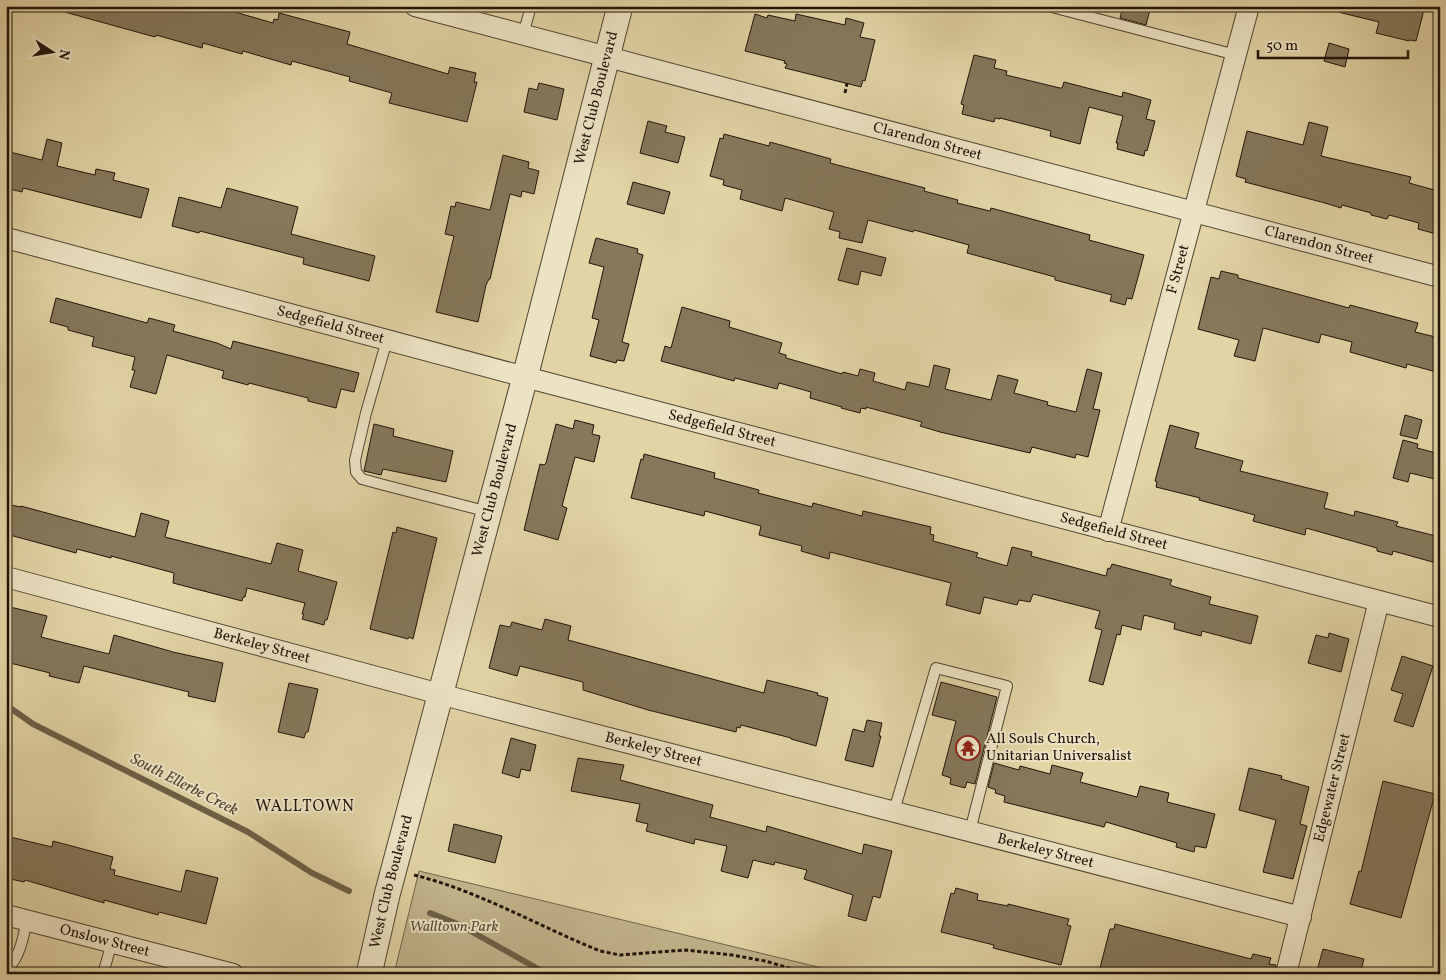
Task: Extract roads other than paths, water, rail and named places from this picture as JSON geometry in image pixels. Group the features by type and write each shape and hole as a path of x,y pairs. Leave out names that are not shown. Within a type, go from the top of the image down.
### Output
{"street":[{"name":"Clarendon Street","path":"416,6 1440,277"},
{"name":"West Club Boulevard","path":"369,974 394,870 525,377 620,6"},
{"name":"F Street","path":"1108,531 1249,6"},
{"name":"Sedgefield Street","path":"6,238 525,377 1440,617"},
{"name":"Berkeley Street","path":"6,577 440,694 1301,917"},
{"name":"Edgewater Street","path":"1286,974 1379,601"},
{"name":"Onslow Street","path":"6,915 233,974"}],"lane":[{"path":"523,35 531,6"},
{"path":"1048,6 1236,55"},
{"path":"387,340 366,413 355,460 356,472 362,479 489,512"},
{"path":"894,812 936,668 1007,686 970,831"},
{"path":"6,972 13,964 22,946 27,920"},
{"path":"103,974 112,942"}],"waterway":[{"name":"South Ellerbe Creek","path":"6,705 33,724 248,832 312,873 349,891"},
{"name":"South Ellerbe Creek","path":"430,913 460,925 547,974"}],"place":[{"name":"All Souls Church, Unitarian Universalist","path":"968,748"}],"district":[{"name":"WALLTOWN","path":"305,807"}],"park label":[{"name":"Walltown Park","path":"454,927"}]}
